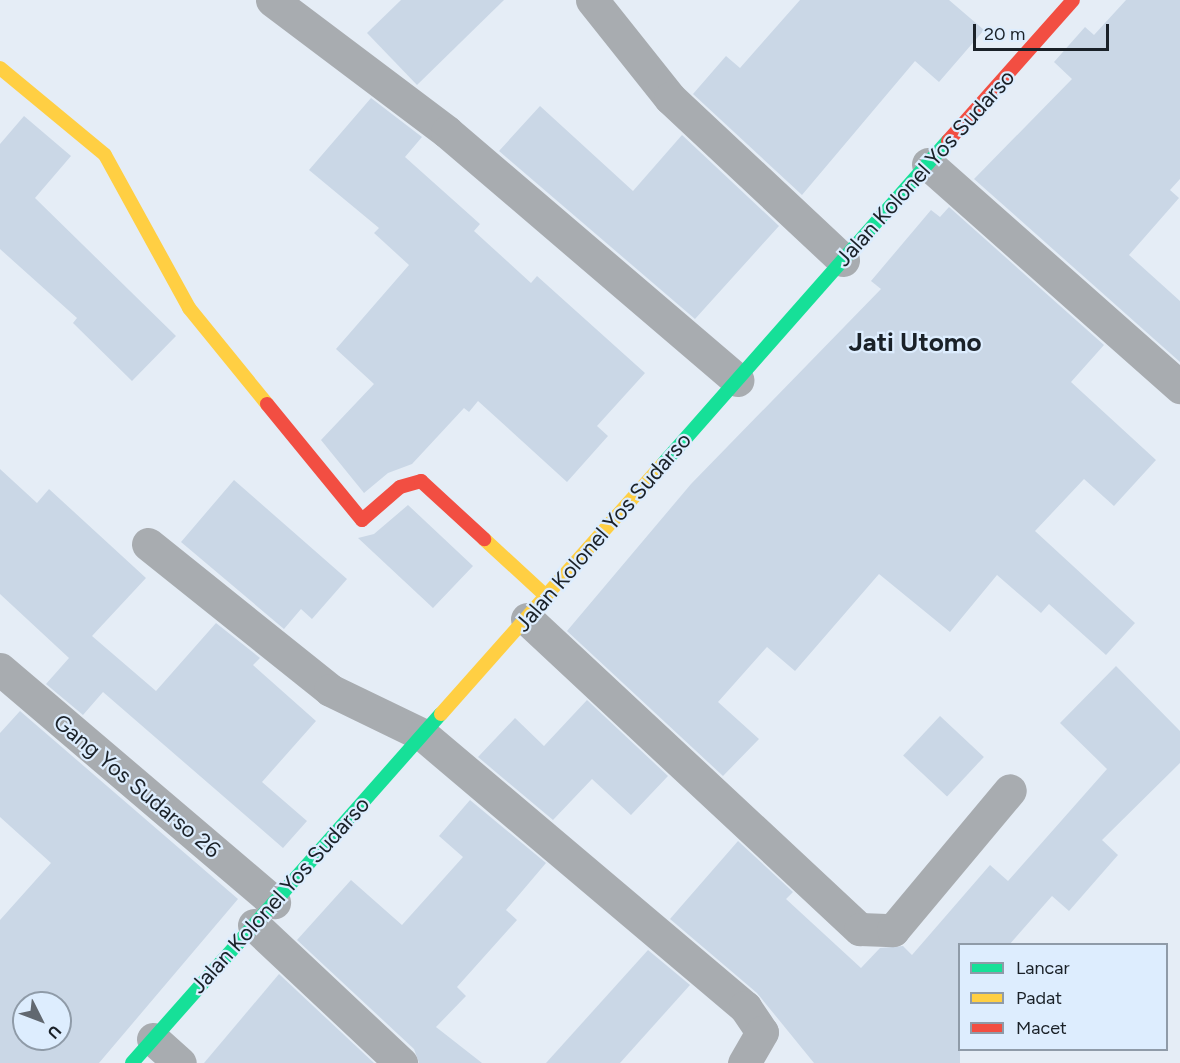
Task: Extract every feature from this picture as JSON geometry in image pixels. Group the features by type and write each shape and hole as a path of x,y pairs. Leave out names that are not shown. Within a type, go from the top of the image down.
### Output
{"street":[{"path":"272,0 447,132 737,380"},
{"path":"592,0 670,98 843,260"},
{"name":"Jalan Kolonel Yos Sudarso","path":"132,1063 928,164 1069,1"},
{"path":"0,68 105,155 189,308 362,520 400,487 421,481 537,607 860,929 893,930 1010,790"},
{"path":"928,164 1180,387"},
{"path":"148,544 330,690 423,735 745,1007 762,1032 744,1063"},
{"name":"Gang Yos Sudarso 26","path":"0,669 264,914 401,1063"},
{"path":"153,1039 180,1063"}],"building":[{"path":"401,0 504,0 417,85 367,33"},
{"path":"800,0 949,0 984,30 939,82 915,61 802,195 693,94 726,56 740,68"},
{"path":"1126,0 1180,0 1180,179 1170,190 1179,198 1129,255 1180,301 1180,362 974,179 1072,79 1054,62 1085,27 1094,35"},
{"path":"371,98 422,137 405,157 480,224 474,231 531,283 537,276 645,373 597,426 608,436 567,482 478,401 469,412 464,408 412,464 388,473 364,493 321,440 374,384 336,349 409,265 374,233 379,228 309,170"},
{"path":"540,106 633,191 682,135 779,226 695,319 499,151"},
{"path":"24,116 71,156 35,198 176,336 132,381 73,323 77,318 0,249 0,144"},
{"path":"949,207 1104,345 1071,382 1156,460 1114,506 1084,479 1035,531 1135,623 1106,655 1049,604 1041,613 997,575 950,632 879,574 795,671 767,647 718,702 759,739 723,776 567,631 691,484 881,289 871,281 931,210 940,217"},
{"path":"0,469 37,503 49,489 146,578 92,636 156,691 216,623 260,658 253,665 316,721 262,782 307,821 283,848 103,692 83,715 46,684 69,658 0,594"},
{"path":"234,480 347,579 312,619 301,609 284,629 181,542"},
{"path":"408,505 473,566 433,608 358,538 374,534"},
{"path":"1116,666 1180,731 1180,763 1102,840 1118,855 1069,911 1052,896 1011,943 958,943 960,1063 814,1063 757,993 670,919 738,841 793,892 786,899 861,968 880,948 903,946 912,955 990,865 1008,881 1107,769 1060,723"},
{"path":"587,700 668,776 631,815 592,779 553,820 478,757 515,718 544,746"},
{"path":"20,711 238,899 99,1063 0,1063 0,920 51,863 0,817 0,733"},
{"path":"940,716 984,757 947,796 903,755"},
{"path":"470,800 546,863 506,910 517,920 457,987 466,996 436,1027 482,1063 419,1063 414,1049 297,940 351,880 402,925 463,857 439,836"},
{"path":"648,950 690,985 620,1063 546,1063"},
{"path":"279,974 374,1063 204,1063"}],"traffic: fast":[{"path":"663,464 948,141"},
{"path":"132,1063 441,714"}],"traffic: slow":[{"path":"0,68 105,155 189,308 267,404"},
{"path":"441,714 663,464"},
{"path":"484,539 546,596"}],"traffic: jam":[{"path":"948,141 1073,0"},
{"path":"267,404 362,520 400,487 421,481 484,539"}],"district":[{"name":"Jati Utomo","path":"915,343"}]}
